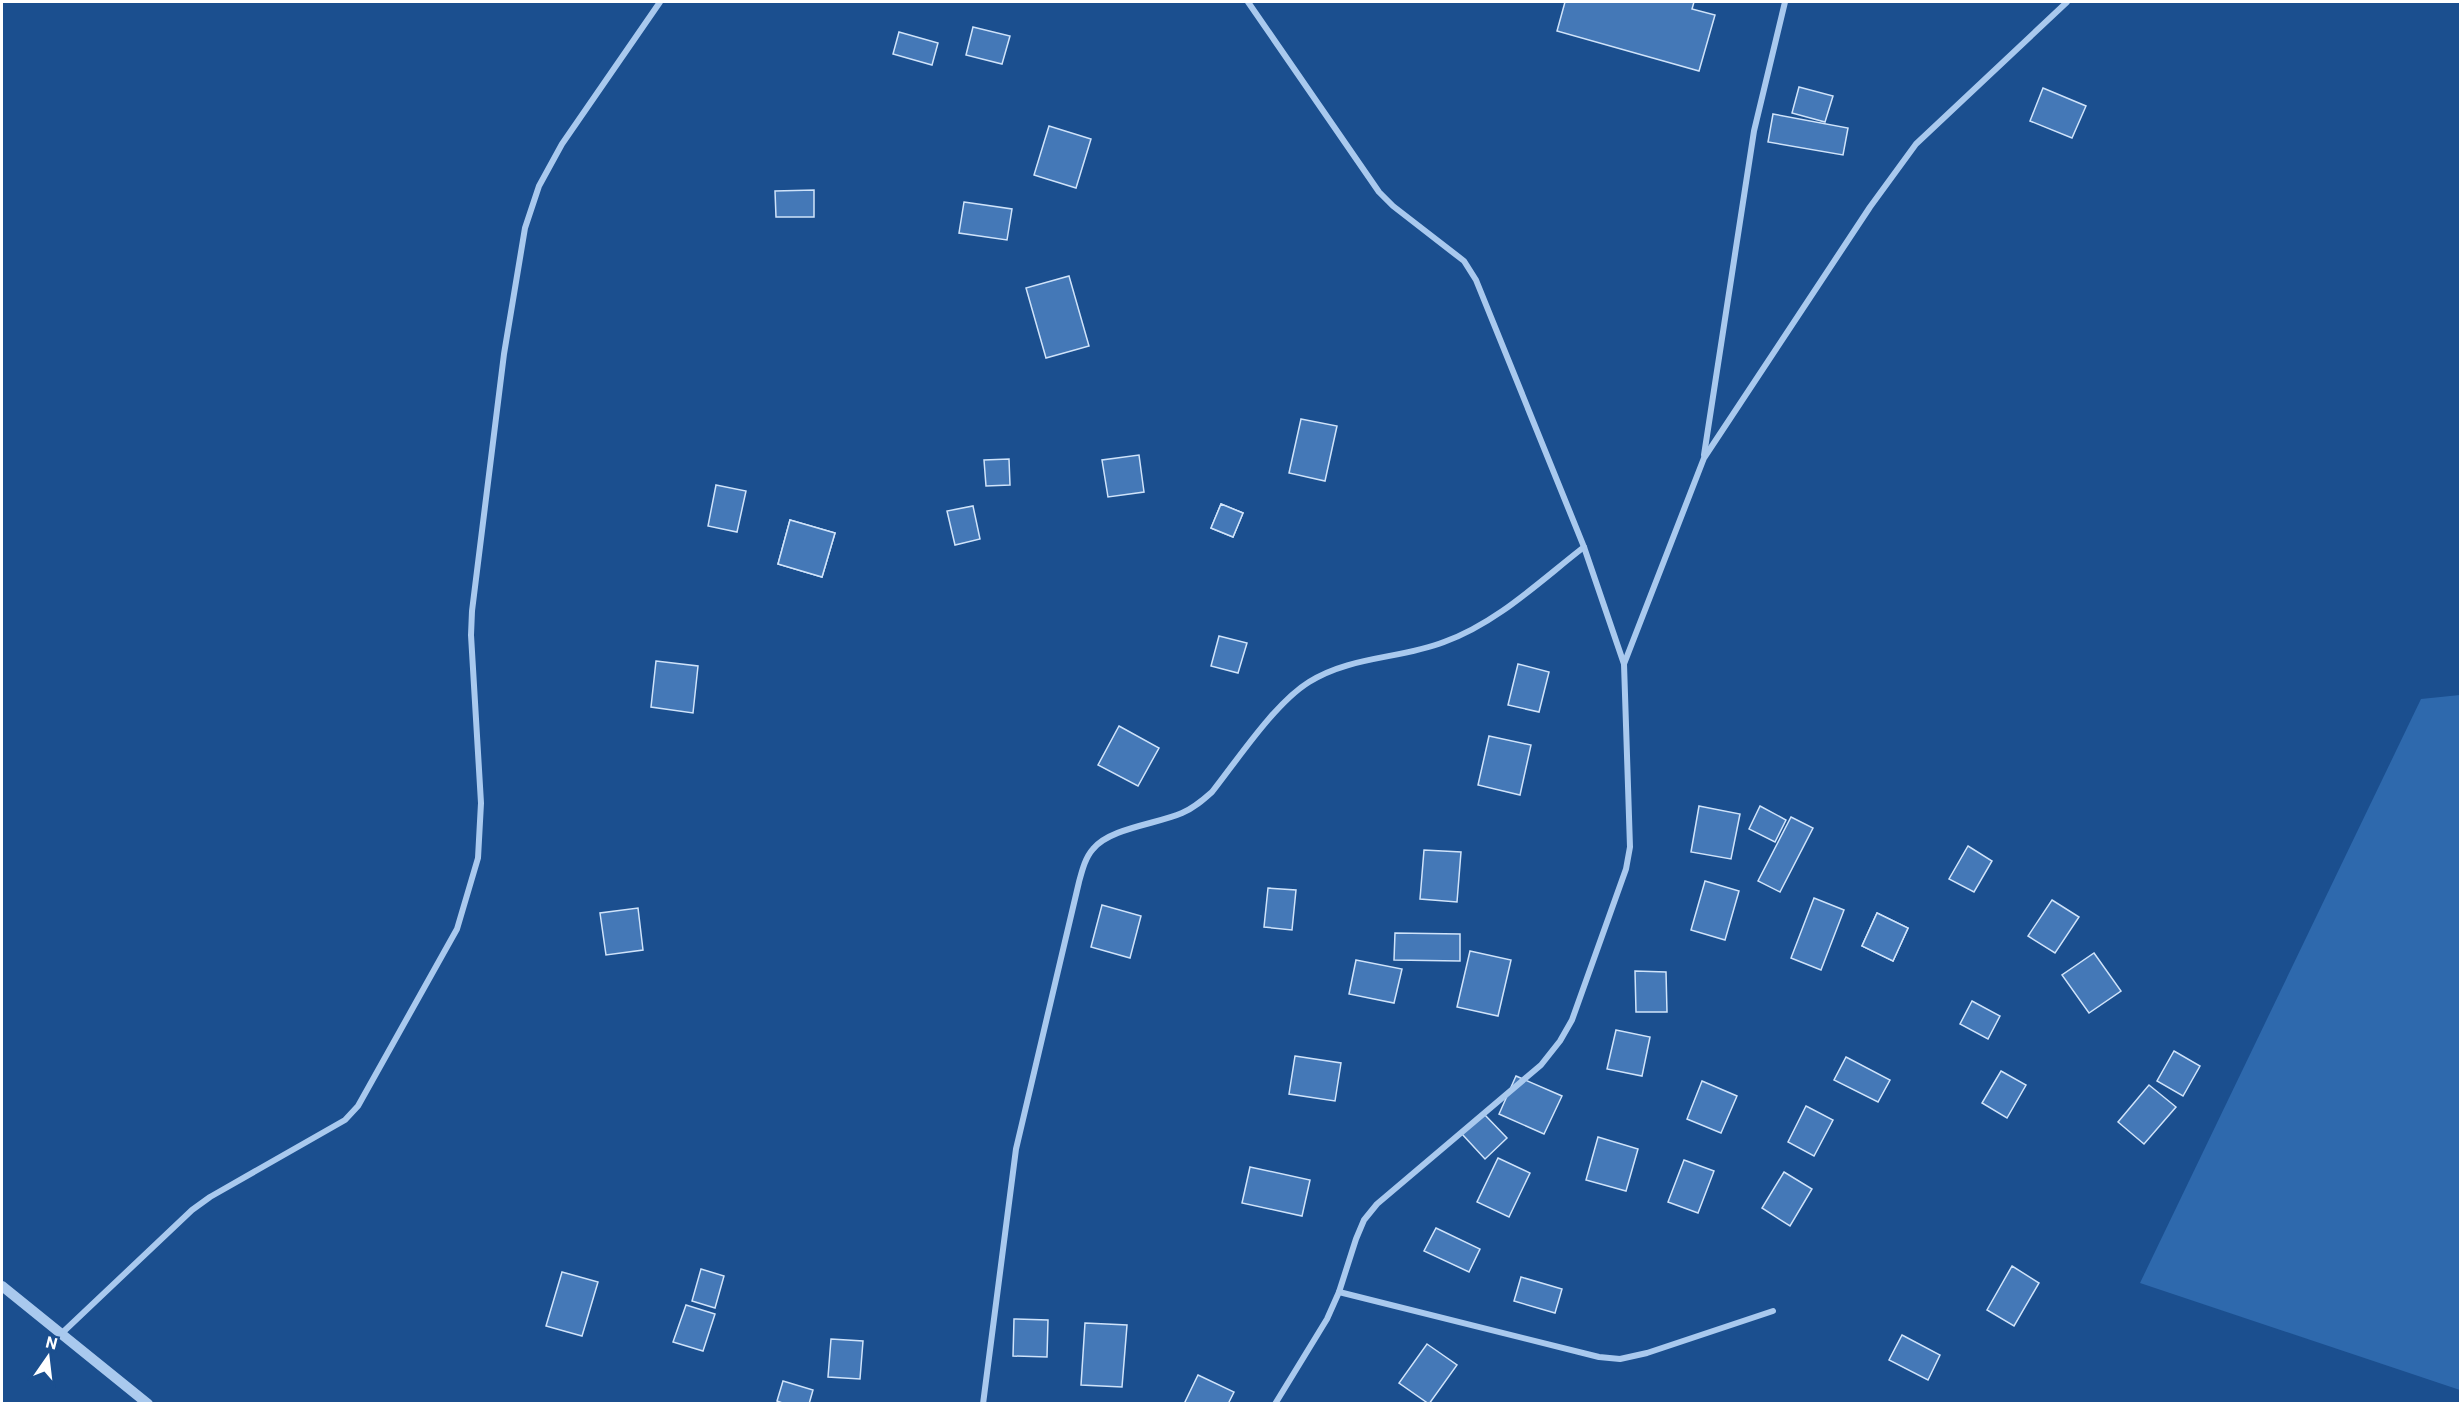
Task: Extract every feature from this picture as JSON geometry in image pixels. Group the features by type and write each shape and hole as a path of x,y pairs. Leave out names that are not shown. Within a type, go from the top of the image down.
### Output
{"street":[{"path":"61,1334 192,1210 210,1197 345,1120 358,1106 457,929 478,858 482,803 471,635 472,612 504,354 525,228 539,186 562,144 660,2"},
{"path":"1248,2 1380,192 1393,206 1464,261 1476,280 1584,547 1624,664 1630,848 1626,869 1572,1020 1560,1041 1541,1065 1377,1204 1364,1220 1327,1320 1275,1404"},
{"path":"1704,458 1755,131 1785,2"},
{"path":"1624,664 1704,458 1895,170 1916,144 2067,2"},
{"path":"983,1404 1016,1149 1079,882 1092,849 1102,840 1182,813 1197,805 1212,792 1288,698 1309,682 1337,668 1443,643 1464,633 1488,620 1584,547"},
{"path":"2,1286 148,1404"},
{"path":"1339,1292 1599,1357 1620,1359 1647,1353 1773,1311"}],"shaded area":[{"path":"2460,695 2460,1390 2140,1283 2421,699"}],"building":[{"path":"1565,2 1694,2 1692,9 1715,15 1699,71 1557,31"},
{"path":"973,27 1010,36 1002,64 966,55"},
{"path":"899,32 938,43 932,65 893,54"},
{"path":"1799,87 1833,96 1825,122 1792,113"},
{"path":"2043,88 2086,106 2072,138 2030,121"},
{"path":"1773,114 1848,128 1843,155 1768,142"},
{"path":"1049,126 1091,139 1076,188 1034,175"},
{"path":"814,190 814,217 776,217 775,191"},
{"path":"964,202 1012,209 1007,240 959,233"},
{"path":"1069,276 1089,346 1046,358 1026,288"},
{"path":"1301,419 1337,426 1325,481 1289,473"},
{"path":"1139,455 1144,492 1108,497 1102,460"},
{"path":"1009,459 1010,485 986,486 984,460"},
{"path":"716,485 746,491 737,532 708,526"},
{"path":"1221,504 1243,513 1233,537 1211,528"},
{"path":"1221,504 1243,513 1233,537 1211,528"},
{"path":"973,506 980,539 955,545 947,511"},
{"path":"790,520 835,533 822,577 778,564"},
{"path":"790,520 835,533 822,577 778,564"},
{"path":"1219,636 1247,643 1238,673 1211,666"},
{"path":"656,661 698,666 693,713 651,707"},
{"path":"1518,664 1549,672 1539,712 1508,705"},
{"path":"1119,726 1159,748 1138,786 1098,765"},
{"path":"1489,736 1531,745 1520,795 1478,785"},
{"path":"1699,806 1740,814 1731,859 1691,852"},
{"path":"1760,806 1786,820 1775,842 1749,829"},
{"path":"1791,817 1813,828 1780,892 1758,881"},
{"path":"1968,846 1992,861 1974,892 1949,879"},
{"path":"1424,850 1461,852 1457,902 1420,899"},
{"path":"1705,881 1739,891 1725,940 1691,930"},
{"path":"1268,888 1296,890 1292,930 1264,927"},
{"path":"1814,898 1844,910 1821,970 1791,958"},
{"path":"2052,900 2079,917 2055,953 2028,936"},
{"path":"1102,905 1141,916 1130,958 1091,947"},
{"path":"638,908 643,950 606,955 600,913"},
{"path":"1877,913 1908,928 1893,961 1862,946"},
{"path":"1877,913 1908,928 1893,961 1862,946"},
{"path":"1395,933 1460,934 1460,961 1394,960"},
{"path":"1470,951 1511,960 1498,1016 1457,1007"},
{"path":"2094,953 2121,991 2089,1013 2062,975"},
{"path":"1356,960 1402,969 1394,1003 1349,994"},
{"path":"1635,971 1666,972 1667,1012 1636,1012"},
{"path":"1972,1001 2000,1016 1988,1039 1960,1024"},
{"path":"1616,1030 1650,1037 1642,1076 1607,1069"},
{"path":"2174,1051 2200,1066 2183,1096 2157,1081"},
{"path":"1295,1056 1341,1063 1335,1101 1289,1094"},
{"path":"1846,1057 1890,1080 1878,1102 1834,1080"},
{"path":"2001,1071 2026,1085 2007,1118 1982,1103"},
{"path":"1516,1076 1562,1096 1544,1134 1499,1114"},
{"path":"1702,1081 1737,1096 1721,1133 1687,1119"},
{"path":"2149,1085 2176,1107 2144,1144 2118,1122"},
{"path":"1806,1106 1833,1120 1814,1156 1788,1142"},
{"path":"1484,1114 1507,1138 1485,1159 1462,1134"},
{"path":"1598,1137 1638,1149 1626,1191 1586,1180"},
{"path":"1498,1158 1530,1173 1509,1217 1477,1202"},
{"path":"1684,1160 1714,1171 1698,1213 1668,1202"},
{"path":"1250,1167 1310,1180 1302,1216 1242,1203"},
{"path":"1784,1172 1812,1189 1790,1226 1762,1208"},
{"path":"1436,1228 1480,1249 1469,1272 1424,1251"},
{"path":"2012,1266 2039,1283 2014,1326 1987,1310"},
{"path":"701,1269 724,1276 715,1308 692,1301"},
{"path":"562,1272 598,1282 582,1336 546,1326"},
{"path":"1521,1277 1562,1289 1555,1313 1514,1301"},
{"path":"686,1305 715,1314 703,1351 673,1342"},
{"path":"1014,1319 1048,1320 1047,1357 1013,1356"},
{"path":"1085,1323 1127,1325 1122,1387 1081,1385"},
{"path":"1902,1335 1940,1355 1928,1380 1889,1360"},
{"path":"831,1339 863,1341 860,1379 828,1377"},
{"path":"1427,1344 1457,1365 1429,1404 1399,1383"},
{"path":"1198,1375 1234,1392 1228,1404 1184,1404"},
{"path":"783,1381 813,1390 809,1404 785,1404 777,1401"}]}
